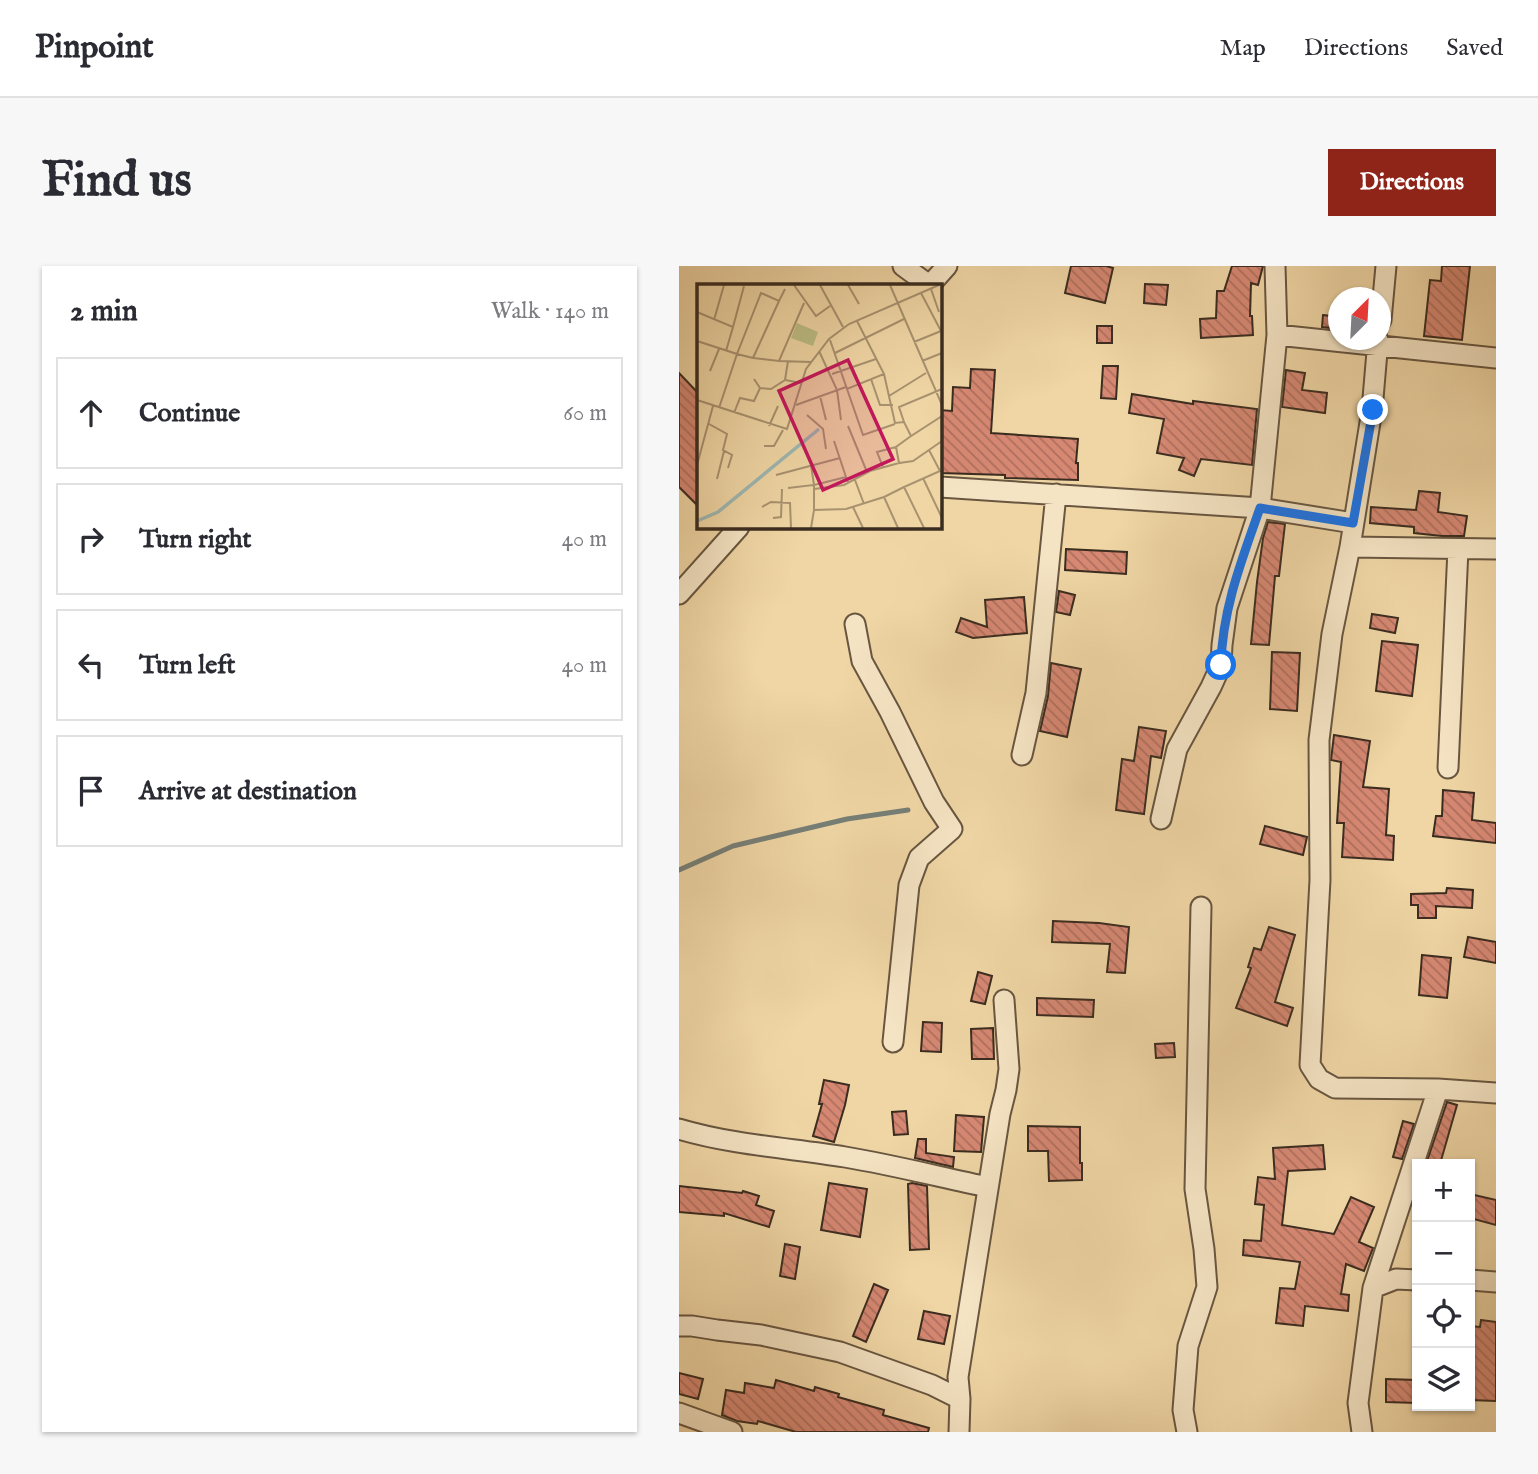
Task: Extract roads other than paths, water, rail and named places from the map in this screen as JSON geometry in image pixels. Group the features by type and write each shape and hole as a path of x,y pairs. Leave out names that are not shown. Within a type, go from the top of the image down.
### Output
{"street":[{"path":"903,266 928,284"},
{"path":"930,284 947,266"},
{"path":"1161,819 1177,749 1212,687 1221,665 1227,608 1260,508 1277,335 1275,266"},
{"path":"1384,287 1386,266"},
{"path":"1277,335 1328,339"},
{"path":"1391,344 1496,358"},
{"path":"1377,350 1373,410 1332,634 1319,740 1319,880 1310,1065 1319,1079 1335,1088 1438,1089 1496,1093"},
{"path":"941,487 1260,508 1353,523"},
{"path":"1022,755 1036,693 1056,494"},
{"path":"679,594 739,528"},
{"path":"1350,547 1496,549"},
{"path":"1448,768 1458,549"},
{"path":"855,624 862,661 934,802 952,829 919,858 909,886 893,1042"},
{"path":"1187,1432 1183,1410 1188,1346 1207,1287 1195,1189 1201,907"},
{"path":"959,1432 958,1377 1009,1069 1004,1000"},
{"path":"1362,1432 1358,1404 1373,1289 1438,1089"},
{"path":"679,1129 748,1144 845,1157 988,1187"},
{"path":"1373,1289 1396,1279 1412,1279"},
{"path":"1475,1280 1496,1282"},
{"path":"679,1326 761,1335 840,1352 932,1385 960,1399"},
{"path":"679,1413 732,1432"}],"waterway":[{"path":"679,870 733,846 847,819 908,810"}]}
